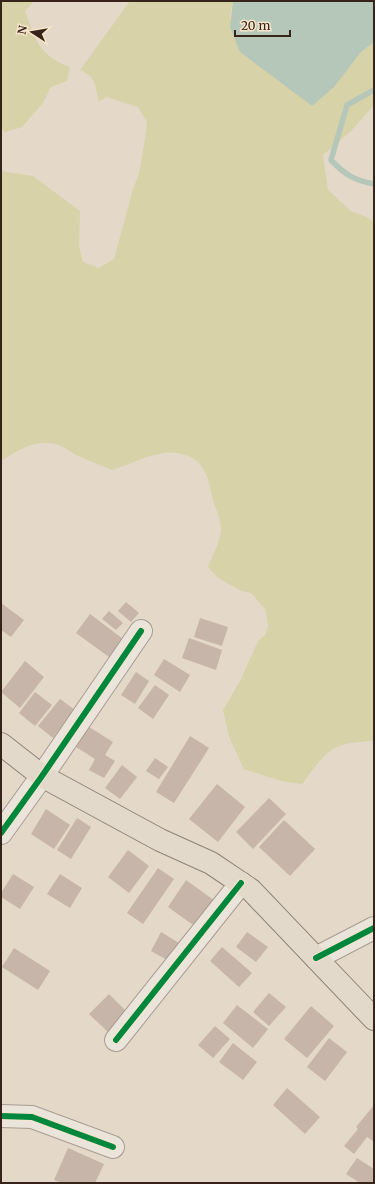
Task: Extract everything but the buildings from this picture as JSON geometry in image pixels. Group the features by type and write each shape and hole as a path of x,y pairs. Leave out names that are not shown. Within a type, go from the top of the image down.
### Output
{"main road":[{"path":"1,744 42,776 160,840 211,863 251,890 374,1019"}],"street":[{"path":"1,833 42,776 141,631"},
{"path":"116,1040 241,883"},
{"path":"316,958 374,928"},
{"path":"1,1116 32,1117 113,1147"}],"shaded area":[{"path":"1,1 34,1 25,11 35,38 51,58 70,67 67,81 51,87 43,103 22,127 5,132 1,128"},
{"path":"130,1 233,1 230,18 291,89 312,106 361,52 374,42 374,105 350,132 323,155 328,190 351,211 367,217 374,223 374,740 346,744 332,750 315,766 302,784 281,781 244,769 229,737 223,710 240,681 258,641 265,635 268,627 267,618 265,609 251,593 242,591 218,578 208,567 220,538 221,526 208,478 195,459 187,455 177,453 152,455 112,470 78,456 61,446 45,443 30,446 15,452 1,461 1,171 33,176 80,211 79,247 83,262 99,268 114,259 133,189 139,174 147,122 138,107 106,97 99,102 93,79 80,70"},
{"path":"233,1 374,1 374,42 361,52 334,87 312,106 240,52 230,27"}],"waterway":[{"path":"374,90 347,105 331,160 341,170 350,176 361,181 374,184"}],"cycle path":[{"path":"1,833 42,776 141,631"},
{"path":"116,1040 241,883"},
{"path":"316,958 374,928"},
{"path":"1,1116 32,1117 113,1147"}]}
